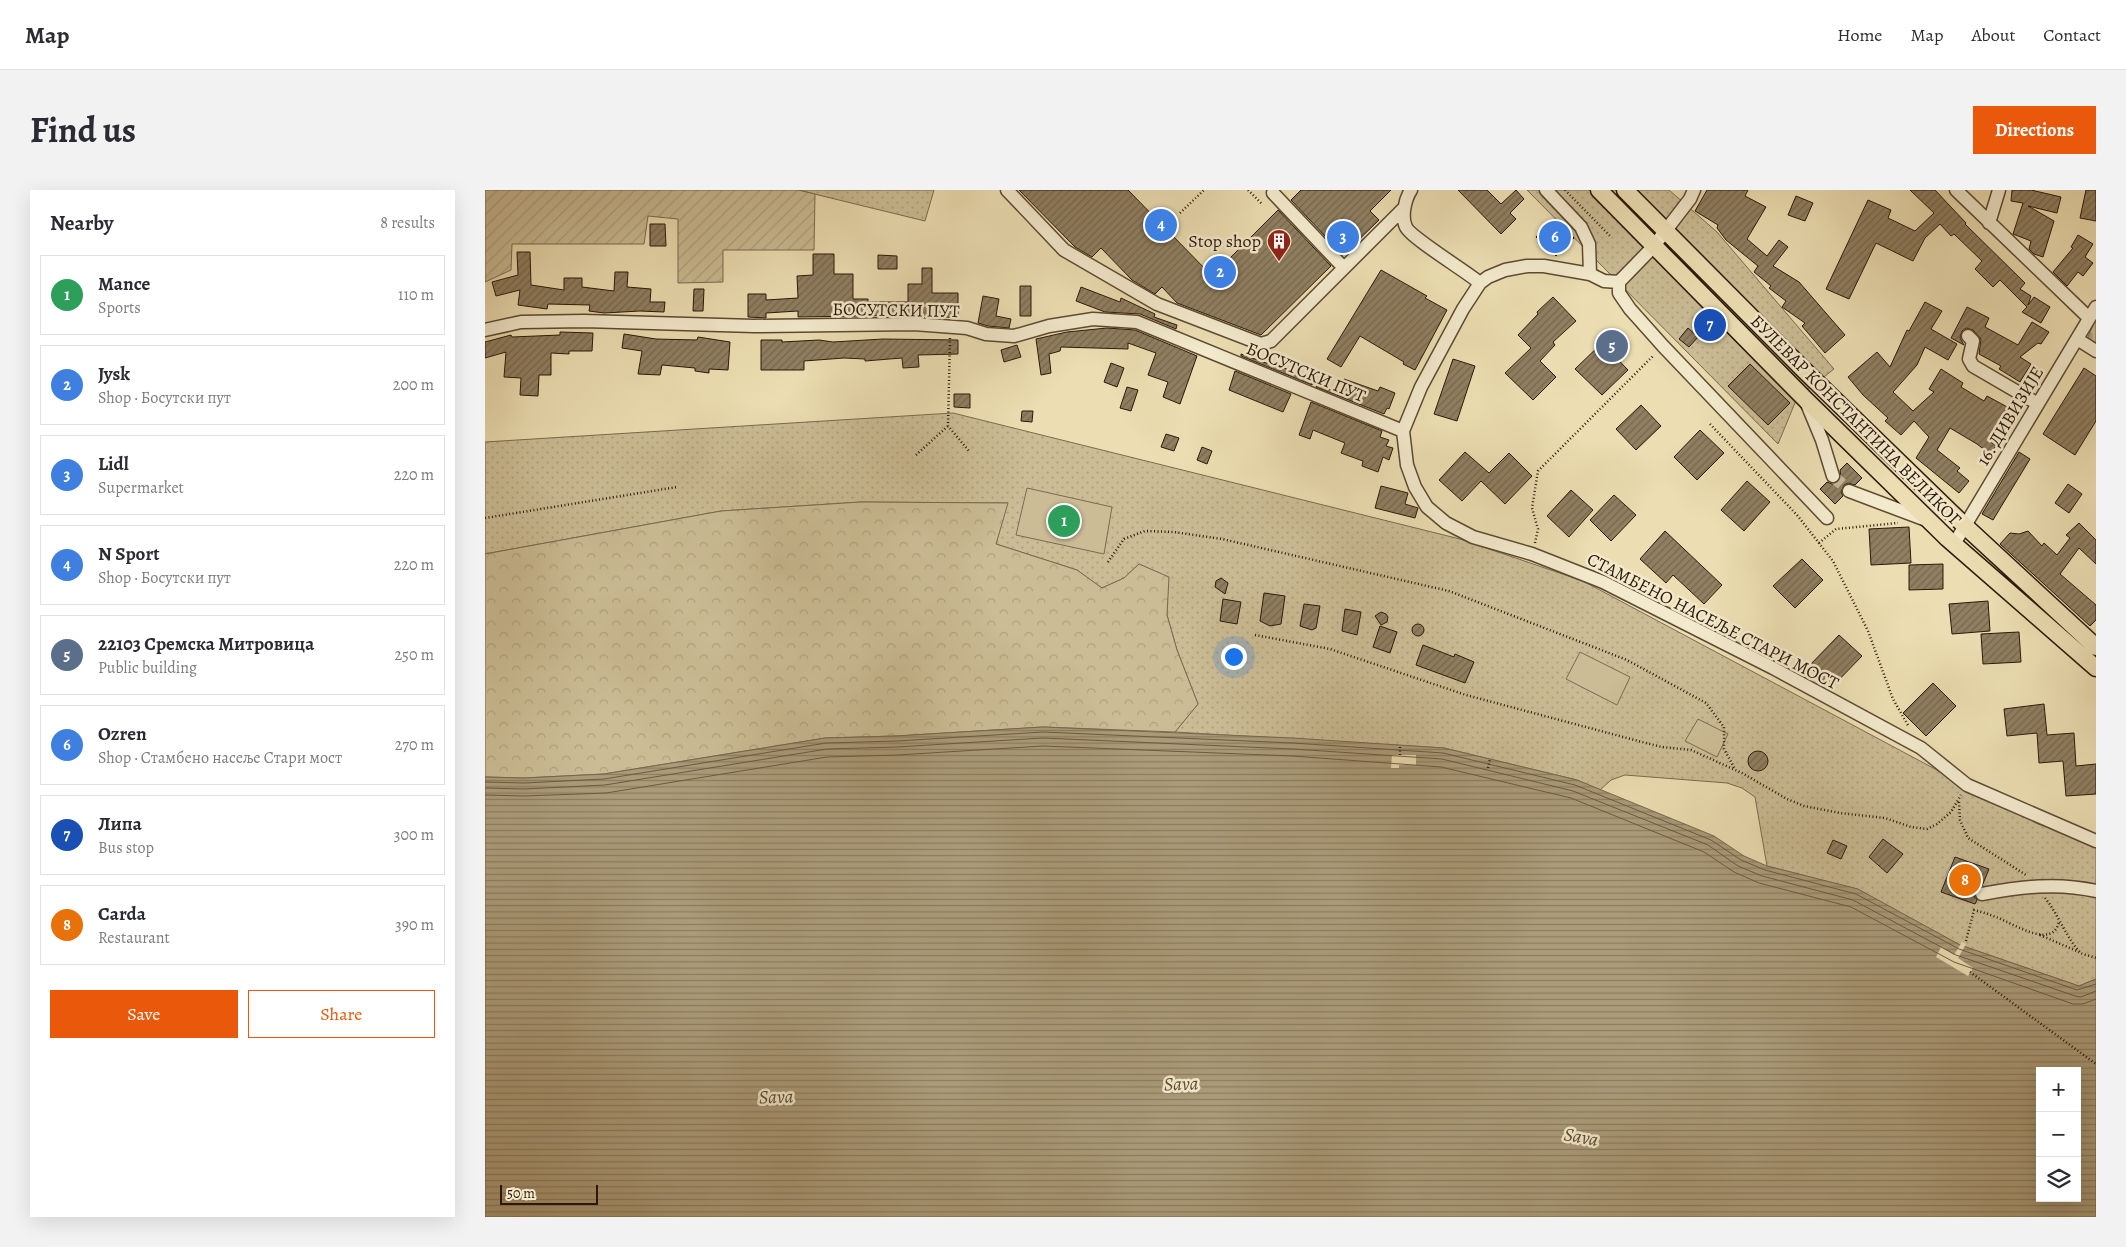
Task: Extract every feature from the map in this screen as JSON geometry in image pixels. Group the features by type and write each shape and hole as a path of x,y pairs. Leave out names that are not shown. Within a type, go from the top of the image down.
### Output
{"main road":[{"name":"БУЛЕВАР КОНСТАНТИНА ВЕЛИКОГ","path":"1599,190 1628,218 1653,247 1931,522 2096,668"},
{"name":"БУЛЕВАР КОНСТАНТИНА ВЕЛИКОГ","path":"1625,190 1804,370 1965,526 2096,646"}],"street":[{"path":"1007,190 1064,250 1157,304 1261,344 1271,341 1405,208"},
{"path":"1411,190 1405,208 1406,228 1413,236 1467,272 1480,283"},
{"path":"1546,190 1581,227 1589,244 1590,274"},
{"path":"1694,190 1690,199 1653,247 1619,282 1619,293 1630,309 1663,346 1827,518"},
{"path":"1956,190 1989,222 2093,313"},
{"path":"1989,222 1999,190"},
{"path":"1273,193 1344,268"},
{"name":"СТАМБЕНО НАСЕЉЕ СТАРИ МОСТ","path":"1619,282 1604,282 1590,274 1544,266 1527,266 1505,270 1480,283 1463,308 1421,387 1403,431 1407,465 1415,487 1427,507 1445,523 1473,537 1532,554 1603,582 1773,668 1921,748 1967,784 2096,841"},
{"name":"16. ДИВИЗИЈЕ","path":"1954,544 2093,313"},
{"name":"БОСУТСКИ ПУТ","path":"485,330 521,322 584,321 754,326 914,324 967,328 986,334 1014,336 1049,326 1093,318 1137,322 1403,431"},
{"path":"1968,336 1973,341 1969,359 1973,366 2038,404"},
{"path":"2077,339 2096,350"},
{"path":"1805,399 1822,440 1833,476"},
{"path":"1849,491 1931,522"},
{"path":"1982,894 2028,886 2063,885 2096,891"}],"path":[{"path":"1180,213 1204,190"},
{"path":"1248,190 1262,204"},
{"path":"1565,190 1611,237"},
{"path":"950,326 948,426 969,451"},
{"path":"1532,554 1538,529 1532,508 1538,472 1663,346"},
{"path":"1710,424 1797,516 1833,561 1868,631 1893,698 1921,748"},
{"path":"916,455 948,426"},
{"path":"485,518 677,488"},
{"path":"1819,543 1836,529 1901,523"},
{"path":"1108,562 1124,539 1145,531 1174,532 1222,539 1449,591 1627,660 1706,703 1723,727 1725,749 1735,770"},
{"path":"1255,636 1330,649 1466,696 1662,747 1691,750 1735,770 1787,799 1804,806 1840,813 1885,818 1911,827 1927,829 1945,817 1959,801"},
{"path":"1400,745 1400,755"},
{"path":"1488,768 1490,759"},
{"path":"1966,941 1974,910 1997,917 2081,953"},
{"path":"2039,935 2052,934 2058,928 2059,921"},
{"path":"1970,972 2096,1064"}],"green space":[{"path":"485,190 798,190 815,194 814,250 723,250 723,282 678,283 678,219 648,216 644,244 512,244 511,270 485,282"},
{"path":"798,190 934,190 925,221"},
{"path":"1527,190 1669,190 1717,232 1834,369 1797,398 1778,444"},
{"path":"2096,319 2096,343 2087,339"},
{"path":"953,413 1460,539 1583,581 2038,824 2096,842 2096,979 2079,986 1960,945 1857,889 1767,866 1755,797 1742,788 1727,783 1625,775 1611,780 1600,790 1577,780 1444,748 1175,732 1198,704 1177,650 1167,615 1168,577 1139,564 1124,578 1102,588 1077,570 996,544 1007,503 861,502 721,511 485,554 485,442"},
{"path":"1027,488 1112,507 1104,554 1016,535"},
{"path":"861,502 1008,503 996,544 1077,570 1102,588 1124,578 1139,564 1169,577 1167,615 1177,650 1198,704 1175,732 1043,727 896,736 825,738 604,774 524,778 485,777 485,554 721,511"},
{"path":"1580,652 1630,677 1617,705 1566,679"},
{"path":"1698,719 1728,734 1717,757 1685,741"}],"water":[{"name":"Sava","path":"1043,727 1293,738 1444,748 1577,780 1714,836 1744,856 1767,866 1858,889 1960,945 2079,986 2096,979 2096,1217 485,1217 485,777 524,778 604,774 825,738 896,736"}],"pier":[{"path":"1392,755 1416,755 1416,765 1399,765 1399,768 1391,768"},
{"path":"1962,942 1966,944 1958,958 1973,968 1968,976 1936,957 1941,947 1954,955"}],"building":[{"name":"Stop shop","path":"1019,190 1128,190 1212,276 1278,210 1331,266 1261,335 1177,303 1162,287 1155,294 1132,280 1101,248 1092,257 1075,247"},
{"path":"1301,190 1391,190 1370,211 1379,220 1343,255 1291,200"},
{"path":"1458,190 1487,190 1501,204 1516,190 1524,199 1510,213 1516,219 1501,234"},
{"path":"1707,190 1748,190 1745,196 1766,207 1747,239 1767,256 1779,240 1788,247 1773,266 1799,282 1845,335 1825,353 1802,326 1805,323 1782,307 1786,301 1769,288 1771,286 1754,272 1758,266 1726,240 1717,228 1718,225 1695,211"},
{"path":"1910,190 1935,190 1965,224 2025,283 2020,289 2031,296 2028,305 2034,297 2050,307 2041,323 2022,312 2027,307 2000,280 1993,287 1975,269 1982,261 1954,234 1951,236 1940,224 1925,238 1913,261 1876,243 1849,299 1826,289 1868,200 1891,210 1888,218 1915,231 1934,213"},
{"path":"2012,190 2031,190 2061,197 2057,213 2028,206 2054,221 2043,257 2034,254 2029,249 2031,241 2013,234 2023,203 2011,201"},
{"path":"2086,190 2096,190 2096,221 2080,218"},
{"path":"1796,196 1813,203 1805,221 1788,215"},
{"path":"1554,219 1574,238 1556,256 1536,237"},
{"path":"650,224 665,224 666,246 650,246"},
{"path":"2078,235 2093,244 2085,257 2093,263 2083,276 2078,272 2067,286 2053,272 2073,248 2071,247"},
{"path":"517,252 530,252 531,285 564,290 564,278 582,278 582,287 614,291 615,272 628,272 627,287 651,289 650,302 665,302 664,312 604,313 589,311 590,305 548,304 547,309 518,305 520,290 496,296 492,282 518,275"},
{"path":"813,254 834,254 834,274 853,274 853,299 868,299 868,302 908,302 908,284 922,284 922,268 932,268 932,293 958,293 958,318 922,315 798,317 798,311 766,313 766,318 748,317 748,294 766,294 766,300 798,298 797,276 813,275"},
{"path":"878,255 897,256 897,269 878,269"},
{"path":"1381,270 1427,296 1425,298 1447,310 1415,370 1360,336 1341,367 1327,359"},
{"path":"1020,286 1031,286 1031,316 1020,316"},
{"path":"1081,287 1120,302 1121,298 1155,314 1154,317 1177,325 1176,329 1140,314 1105,312 1076,301"},
{"path":"694,289 704,289 703,311 693,311"},
{"path":"983,296 999,299 996,316 1011,319 1009,328 978,323"},
{"path":"1553,297 1576,321 1553,342 1555,345 1540,361 1556,377 1533,400 1505,373 1531,348 1518,335 1538,314 1537,312"},
{"path":"1925,302 1942,311 1931,329 1957,344 1948,360 1925,347 1917,365 1893,392 1913,411 1934,392 1929,389 1941,369 1963,383 1961,387 1984,401 1987,396 2011,409 1991,442 1996,446 1990,454 1950,428 1937,450 1960,468 1957,471 1969,481 1959,493 1916,458 1929,437 1914,421 1901,435 1885,421 1888,418 1863,395 1848,377 1877,352 1890,367 1907,330 1909,331"},
{"path":"1967,307 1989,318 1985,327 2018,345 2032,322 2049,332 2041,344 2038,343 2020,357 2031,364 2020,382 1999,369 2001,366 1979,354 1981,339 1973,330 1966,328 1962,331 1960,338 1964,345 1951,338"},
{"path":"1107,328 1135,330 1197,356 1180,404 1163,397 1168,382 1148,375 1156,353 1128,343 1128,349 1061,347 1060,351 1049,354 1051,373 1041,375 1036,339 1067,332"},
{"path":"1688,328 1698,337 1689,347 1679,339"},
{"path":"560,332 593,333 592,351 569,351 569,354 551,353 551,375 539,375 538,396 520,395 521,378 504,377 506,352 485,358 485,342 511,335 512,337 560,335"},
{"path":"624,334 656,339 697,340 698,337 730,342 728,370 709,369 709,373 695,371 695,368 662,365 660,375 638,374 642,351 622,348"},
{"path":"883,339 958,340 958,354 918,355 919,367 903,368 902,358 865,361 865,359 844,358 804,361 804,370 761,370 761,340 782,340 782,342 819,340 833,342"},
{"path":"1602,343 1628,370 1602,395 1575,369"},
{"path":"1017,345 1021,357 1004,362 1001,350"},
{"path":"1241,354 1269,364 1269,362 1314,380 1312,385 1241,356"},
{"path":"1453,359 1475,366 1457,421 1434,414"},
{"path":"1111,363 1124,368 1117,387 1104,382"},
{"path":"1750,364 1790,403 1768,425 1728,386"},
{"path":"2084,368 2096,376 2096,421 2075,455 2043,434"},
{"path":"1235,371 1291,394 1283,412 1229,390"},
{"path":"1344,379 1378,391 1380,387 1395,393 1389,409 1387,408 1384,414 1316,387 1317,385 1339,393"},
{"path":"1127,387 1138,390 1131,411 1120,408"},
{"path":"954,394 970,394 970,408 954,407"},
{"path":"1311,402 1382,431 1380,437 1389,440 1386,446 1393,448 1389,460 1383,457 1378,472 1362,466 1363,461 1341,453 1345,443 1313,430 1310,439 1299,435"},
{"path":"1641,405 1661,426 1636,450 1616,429"},
{"path":"1022,411 1033,411 1032,422 1021,421"},
{"path":"1700,430 1724,453 1697,480 1674,457"},
{"path":"1166,434 1179,438 1174,451 1161,447"},
{"path":"1202,447 1212,451 1207,464 1197,460"},
{"path":"1465,452 1489,473 1509,453 1532,476 1505,504 1481,481 1462,501 1439,480"},
{"path":"2019,452 2030,459 1993,520 1982,514"},
{"path":"1847,463 1862,478 1855,485 1848,483 1844,485 1841,492 1843,496 1835,504 1820,489 1827,482 1832,484 1839,482 1841,477 1840,470"},
{"path":"1747,481 1770,502 1744,531 1721,510"},
{"path":"2068,484 2082,494 2069,513 2055,503"},
{"path":"1381,486 1408,493 1405,504 1418,508 1415,518 1375,508"},
{"path":"1571,490 1593,510 1569,537 1547,516"},
{"path":"1614,495 1636,515 1611,541 1590,520"},
{"path":"2079,523 2096,540 2096,564 2079,548 2060,574 2096,605 2096,620 2090,626 2000,544 2010,533 2019,534 2028,531 2042,546 2044,543 2057,555 2070,538 2066,535"},
{"path":"1909,527 1911,563 1871,565 1869,529"},
{"path":"1665,531 1722,585 1704,604 1673,575 1666,583 1640,559"},
{"path":"1802,559 1823,580 1795,608 1773,586"},
{"path":"1943,564 1943,589 1909,590 1909,565"},
{"path":"1221,578 1228,583 1225,594 1215,587 1216,581"},
{"path":"1264,593 1285,596 1281,624 1270,626 1260,621"},
{"path":"1223,599 1241,602 1237,624 1220,621"},
{"path":"1988,601 1990,631 1952,634 1949,604"},
{"path":"1304,604 1320,606 1316,628 1312,630 1300,626"},
{"path":"1345,609 1361,612 1357,635 1342,631"},
{"path":"1381,612 1388,617 1387,622 1381,625 1375,616"},
{"path":"1418,624 1424,630 1418,636 1412,630"},
{"path":"1380,626 1397,632 1390,653 1373,647"},
{"path":"2019,632 2021,662 1983,664 1981,634"},
{"path":"1839,635 1862,656 1831,688 1809,666"},
{"path":"1423,645 1454,657 1455,654 1474,662 1465,683 1416,665"},
{"path":"1933,683 1956,706 1926,736 1903,713"},
{"path":"2044,704 2047,735 2074,733 2076,766 2096,764 2096,794 2066,796 2063,761 2039,763 2037,733 2007,736 2004,709"},
{"path":"1758,751 1765,754 1768,761 1765,768 1758,771 1751,768 1748,761 1751,754"},
{"path":"1883,839 1903,854 1887,873 1869,857"},
{"path":"1833,840 1847,846 1841,859 1827,853"},
{"path":"1955,857 1989,869 1982,886 1975,891 1974,896 1977,900 1975,904 1941,892"}],"tunnel":[{"path":"1833,476 1849,491"}],"place":[{"name":"N Sport","path":"1161,225"},
{"name":"Lidl","path":"1343,237"},
{"name":"Ozren","path":"1555,237"},
{"name":"Stop shop","path":"1279,262"},
{"name":"Jysk","path":"1220,272"},
{"name":"Липа","path":"1710,325"},
{"name":"22103 Сремска Митровица","path":"1612,346"},
{"name":"Mance","path":"1064,521"},
{"name":"Carda","path":"1965,880"}]}
